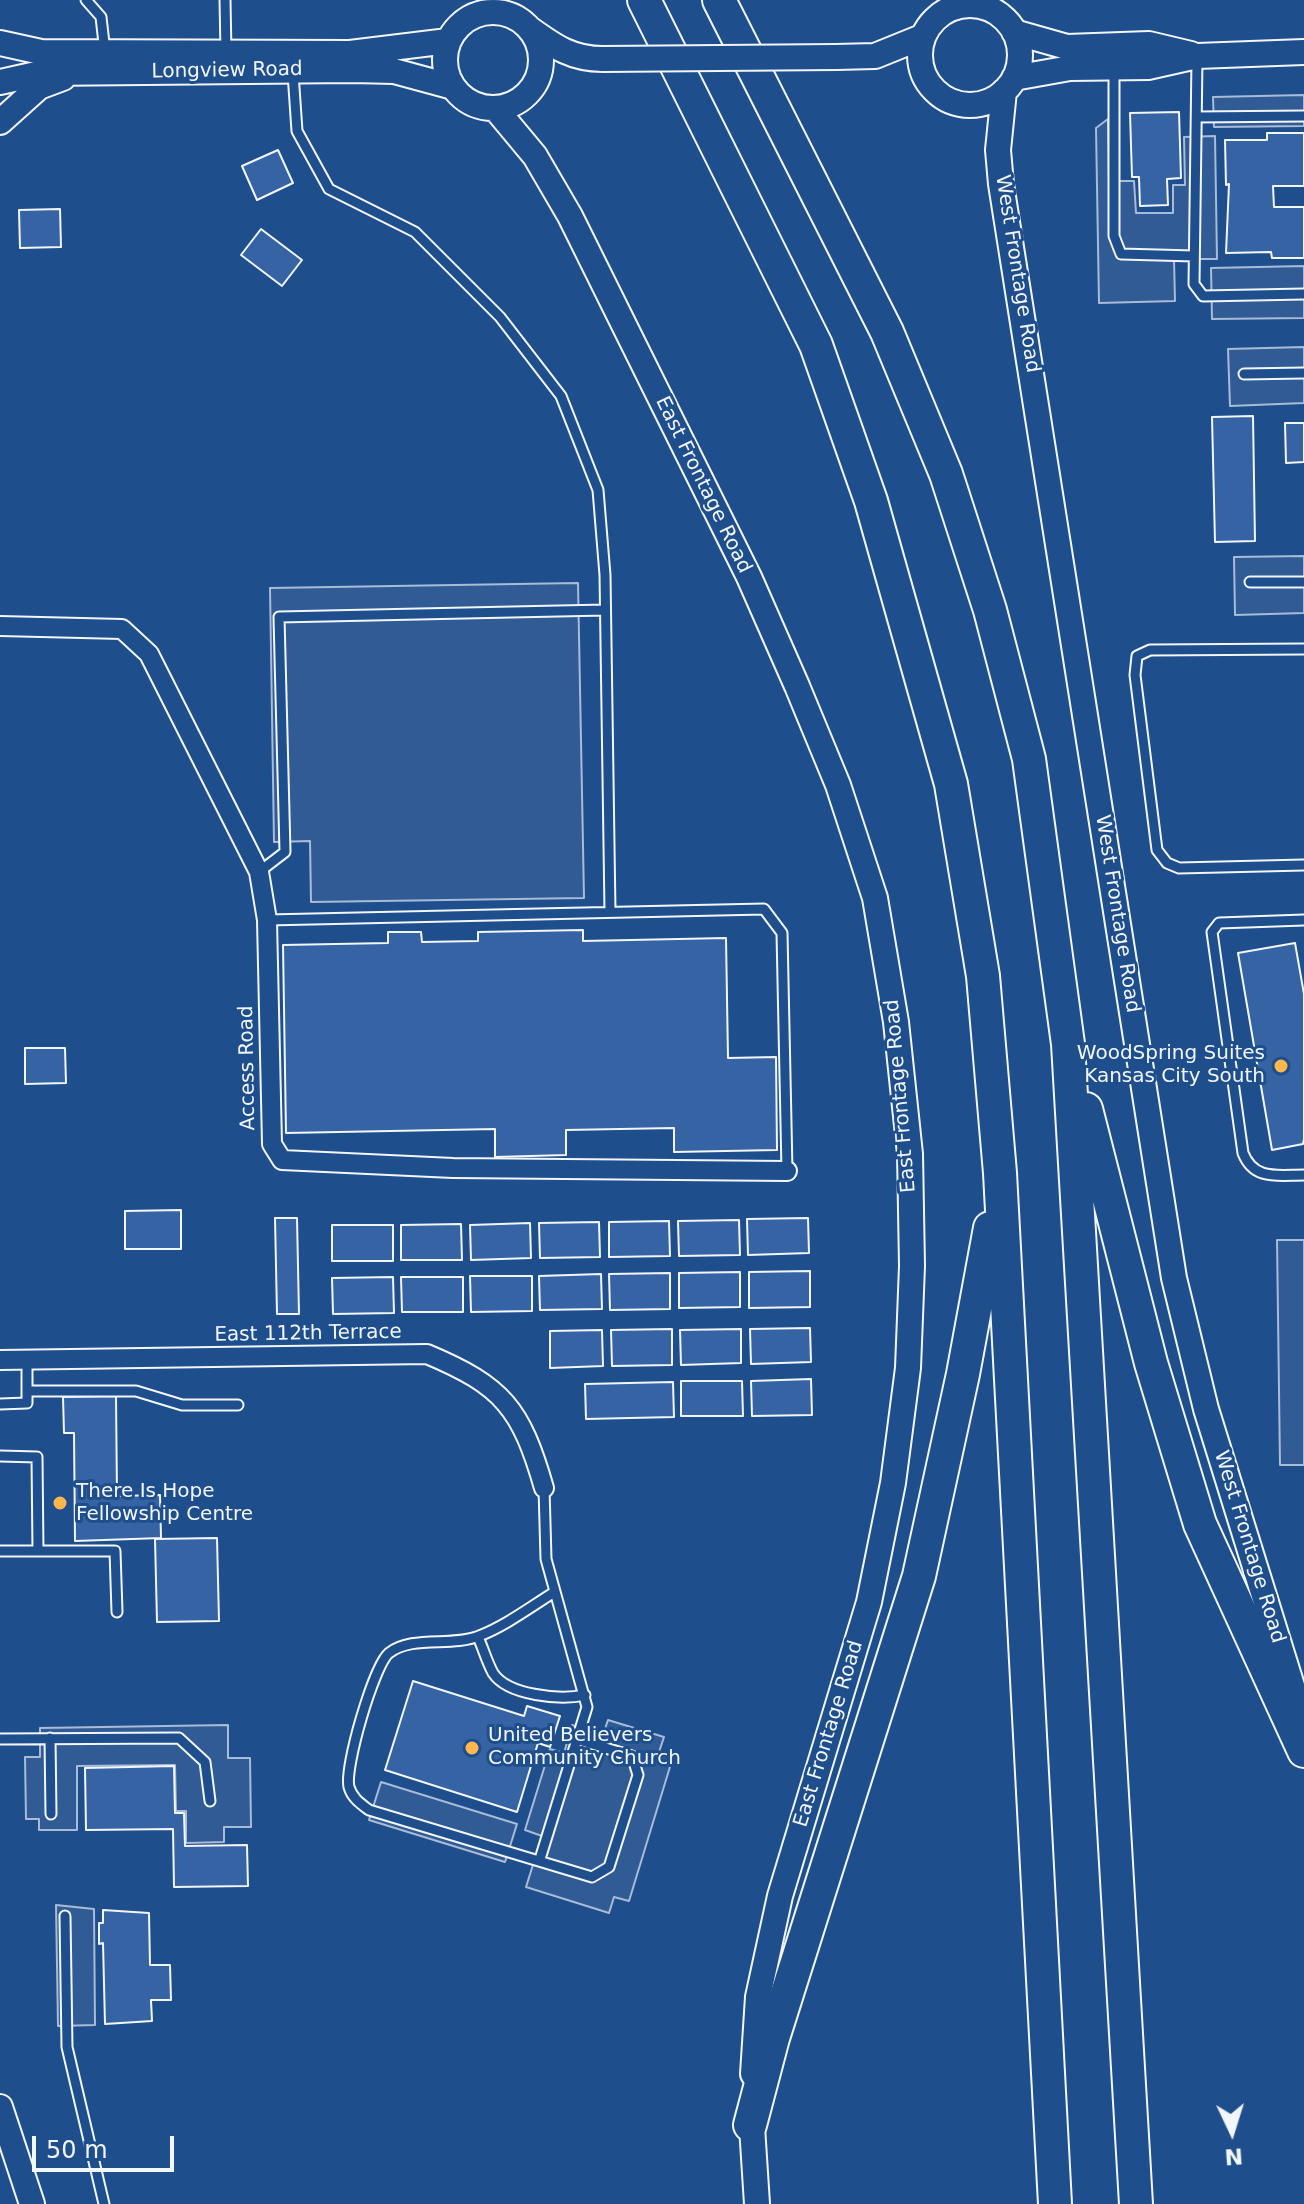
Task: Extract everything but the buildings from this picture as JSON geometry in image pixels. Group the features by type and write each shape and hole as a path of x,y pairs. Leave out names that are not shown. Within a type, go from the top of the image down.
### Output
{"highway":[{"path":"644,0 816,345 871,501 951,784 983,976 1000,1173 1055,2204"},
{"path":"719,0 887,332 946,474 990,610 1029,759 1068,1044 1136,2204"},
{"path":"1068,1044 1151,1363 1200,1524 1304,1751"},
{"path":"750,2125 773,2038 919,1576 963,1374 1000,1173"}],"street":[{"path":"462,0 446,73 464,99 495,108 510,105 534,85 591,59"},
{"path":"1009,84 1019,47 1014,32 1004,19 972,2 944,12 931,23 922,37 922,71 930,86 943,97 958,103 975,104 1009,84 1070,68 1148,67 1197,56 1304,52"},
{"path":"453,34 470,18 501,12 557,49 591,59 875,56 922,71"},
{"path":"528,27 541,55 534,85"},
{"path":"1014,32 1067,47 1149,44 1197,56"},
{"name":"Longview Road","path":"0,43 41,52 350,53 453,34"},
{"path":"875,56 922,37"},
{"name":"Longview Road","path":"0,82 14,76 75,72 394,71 453,87"},
{"path":"0,122 39,87 75,72"},
{"name":"West Frontage Road","path":"1009,84 998,150 1001,184 1174,1278 1206,1409 1304,1724"},
{"name":"East Frontage Road","path":"495,108 535,156 570,216 749,577 797,686 838,785 875,898 896,1022 910,1154 912,1266 908,1368 895,1469 869,1602 776,1910 758,1997 750,2125 757,2204"},
{"name":"Access Road","path":"0,626 104,626 122,629 149,654 249,846 259,872 267,920 272,1144 282,1160 453,1168 787,1171"},
{"name":"East 112th Terrace","path":"0,1360 427,1354 474,1374 504,1400 531,1443 544,1488"},
{"path":"0,2107 32,2204"}],"lane":[{"path":"86,0 101,17 105,52"},
{"path":"225,0 226,52"},
{"path":"1197,56 1194,284 1203,296 1304,294"},
{"path":"1114,67 1114,236 1121,254 1194,256"},
{"path":"293,70 297,131 329,189 415,232 500,317 561,396 598,490 605,610 610,912"},
{"path":"1197,117 1304,116"},
{"path":"1244,374 1304,373"},
{"path":"1250,582 1304,582"},
{"path":"259,872 285,852 279,617 605,610"},
{"path":"1304,649 1150,650 1137,656 1135,675 1157,850 1167,863 1179,868 1304,865"},
{"path":"267,920 764,909 782,933 787,1171"},
{"path":"1304,920 1219,923 1212,932 1243,1153 1248,1166 1261,1175 1304,1175"},
{"path":"0,1404 27,1403 27,1360"},
{"path":"27,1391 136,1391 182,1405 238,1405"},
{"path":"0,1456 37,1457 38,1551"},
{"path":"540,1859 586,1717 585,1695 553,1593 546,1559 544,1488"},
{"path":"0,1551 115,1551 117,1612"},
{"path":"553,1593 478,1637 439,1644 410,1644 387,1654 378,1670 350,1762 349,1787 357,1801 369,1810 592,1877 609,1867 638,1775 632,1756 579,1740"},
{"path":"478,1637 501,1682 513,1688 569,1698 585,1695"},
{"path":"50,1738 51,1814"},
{"path":"0,1739 179,1738 205,1762 210,1801"},
{"path":"65,1916 67,2047 104,2204"}],"shaded area":[{"path":"1304,95 1304,126 1214,127 1213,97"},
{"path":"1108,119 1109,181 1134,181 1136,213 1173,213 1173,185 1185,185 1184,137 1215,136 1217,259 1174,259 1175,301 1099,303 1096,128"},
{"path":"1304,266 1304,318 1212,319 1211,268"},
{"path":"1304,347 1304,403 1230,406 1228,349"},
{"path":"1304,556 1304,613 1235,615 1234,557"},
{"path":"578,583 584,898 311,902 310,841 274,842 270,588"},
{"path":"1277,1240 1304,1240 1304,1465 1280,1465"},
{"path":"608,1720 664,1737 659,1752 673,1757 629,1901 614,1897 609,1913 526,1887 542,1836 525,1830 550,1749 564,1753 572,1725 603,1735"},
{"path":"228,1725 228,1758 250,1758 251,1827 224,1827 224,1842 186,1843 186,1811 176,1811 175,1765 77,1766 77,1830 39,1830 39,1819 26,1819 25,1757 40,1757 40,1728"},
{"path":"381,1782 517,1824 505,1862 369,1820"},
{"path":"56,1905 94,1909 95,2025 58,2026"}],"place":[{"name":"WoodSpring Suites Kansas City South","path":"1281,1066"},
{"name":"There Is Hope Fellowship Centre","path":"60,1503"},
{"name":"United Believers Community Church","path":"472,1748"}]}
